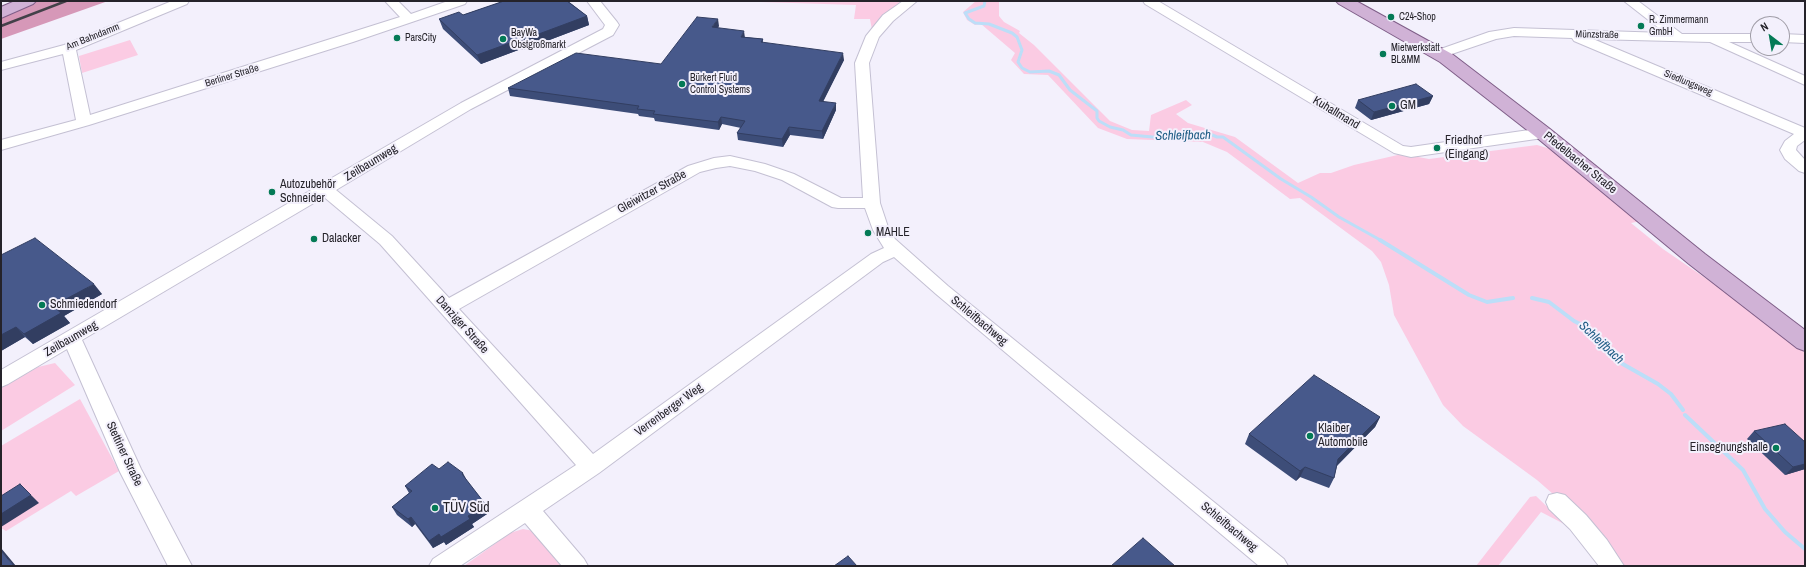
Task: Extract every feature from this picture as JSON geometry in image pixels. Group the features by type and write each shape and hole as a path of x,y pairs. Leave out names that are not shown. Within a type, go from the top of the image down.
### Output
{"main road":[{"path":"1,13 28,1"},
{"name":"Pfedelbacher Straße","path":"1344,1 1440,54 1543,133 1697,259 1805,342"}],"street":[{"name":"Am Bahndamm","path":"1,66 69,48 183,1"},
{"path":"391,1 409,19"},
{"name":"Berliner Straße","path":"1,145 84,122 409,19 461,1"},
{"name":"Zeilbaumweg","path":"1,379 326,190 466,106 608,32 612,25 593,1"},
{"name":"Schleifbachweg","path":"911,1 888,18 873,36 862,63 872,203 884,236 894,250 1276,566"},
{"name":"Kuhallmand","path":"1150,1 1399,150 1411,152 1543,133"},
{"path":"1630,1 1679,38"},
{"name":"Münzstraße","path":"1440,54 1503,33 1534,32 1679,38 1750,38"},
{"name":"Siedlungsweg","path":"1570,34 1805,133"},
{"path":"1708,37 1805,81"},
{"path":"1790,38 1805,39"},
{"path":"69,48 84,122"},
{"name":"Siedlungsweg","path":"1805,133 1790,144 1788,150 1791,156 1805,168"},
{"name":"Gleiwitzer Straße","path":"447,307 694,169 714,162 730,161 759,167 788,177 838,203 872,203"},
{"name":"Danziger Straße","path":"326,190 386,240 591,467"},
{"name":"Verrenberger Weg","path":"441,566 591,467 877,258 894,250"},
{"name":"Stettiner Straße","path":"72,339 131,472 180,566"},
{"path":"1557,502 1578,522 1599,547 1612,566"},
{"path":"528,510 576,566"}],"shaded area":[{"path":"34,1 108,1 1,39 1,15"},
{"path":"729,1 904,1 872,30 870,19 854,19 856,5"},
{"path":"976,1 999,1 999,16 1004,22 1020,31 1019,33 1034,45 1110,121 1132,130 1149,131 1151,115 1186,100 1192,105 1176,114 1188,123 1235,137 1298,183 1320,173 1331,173 1354,165 1402,154 1429,159 1537,145 1554,150 1641,221 1631,223 1663,249 1752,310 1805,353 1805,566 1618,566 1577,515 1537,480 1463,426 1443,405 1394,315 1389,285 1381,262 1372,251 1300,198 1290,199 1227,152 1203,142 1127,139 1098,128 1048,75 1024,74 1011,60 1015,53 981,24 975,25 967,20 963,12"},
{"path":"130,40 138,55 82,73 79,56"},
{"path":"55,363 75,385 1,431 1,388 38,367"},
{"path":"80,399 119,471 76,496 71,491 6,531 1,528 1,446"},
{"path":"1536,496 1566,525 1541,512 1498,566 1476,566 1530,497"},
{"path":"523,529 534,531 563,566 464,566 510,533"}],"building":[{"name":"BayWa Obstgroßmarkt","path":"504,1 567,1 587,16 477,55 439,19 459,12 463,15"},
{"name":"Bürkert Fluid Control Systems","path":"697,17 718,19 712,27 744,31 741,37 763,39 761,42 843,53 819,101 836,103 822,131 789,127 782,139 737,133 745,121 721,117 718,122 653,114 655,111 637,109 639,106 508,88 576,53 661,64"},
{"path":"1416,84 1433,96 1374,112 1358,100"},
{"name":"Schmiedendorf","path":"35,238 94,284 53,306 61,313 24,334 16,327 1,335 1,255"},
{"name":"Klaiber Automobile","path":"1314,375 1380,417 1338,459 1334,478 1305,467 1300,471 1249,434"},
{"path":"1785,424 1805,442 1805,464 1793,467 1754,431"},
{"name":"TÜV Süd","path":"448,462 463,473 462,474 486,505 468,516 470,519 441,537 439,534 429,541 411,517 408,519 392,507 412,491 405,486 432,464 439,469"},
{"path":"20,484 31,495 1,514 1,496"},
{"path":"1143,538 1175,566 1111,566"},
{"path":"1,551 14,566 1,566"},
{"path":"848,556 857,566 834,566"}],"waterway":[{"name":"Schleifbach","path":"985,1 984,6 965,13 969,19 975,23 989,24 1012,33 1017,37 1022,50 1018,62 1022,68 1030,72 1049,71 1059,75 1070,90 1097,111 1097,118 1099,121 1110,127 1123,130 1131,135 1163,138 1210,134 1217,137 1223,137 1281,179 1311,197 1339,217 1382,241"},
{"name":"Schleifbach","path":"1380,240 1469,295 1487,302 1513,298"},
{"name":"Schleifbach","path":"1532,298 1549,302 1574,321 1586,327 1621,363 1658,384 1671,394 1683,410"},
{"name":"Schleifbach","path":"1685,415 1743,470 1765,509 1785,532 1805,549"}],"railway":[{"path":"1,26 66,1"}],"place":[{"name":"C24-Shop","path":"1391,17"},
{"name":"R. Zimmermann GmbH","path":"1641,26"},
{"name":"ParsCity","path":"397,38"},
{"name":"BayWa Obstgroßmarkt","path":"503,39"},
{"name":"Mietwerkstatt BL&MM","path":"1383,54"},
{"name":"Bürkert Fluid Control Systems","path":"682,84"},
{"name":"GM","path":"1392,106"},
{"name":"Friedhof (Eingang)","path":"1437,148"},
{"name":"Autozubehör Schneider","path":"272,192"},
{"name":"MAHLE","path":"868,233"},
{"name":"Dalacker","path":"314,239"},
{"name":"Schmiedendorf","path":"42,305"},
{"name":"Klaiber Automobile","path":"1310,436"},
{"name":"Einsegnungshalle","path":"1776,448"},
{"name":"TÜV Süd","path":"435,508"}]}
